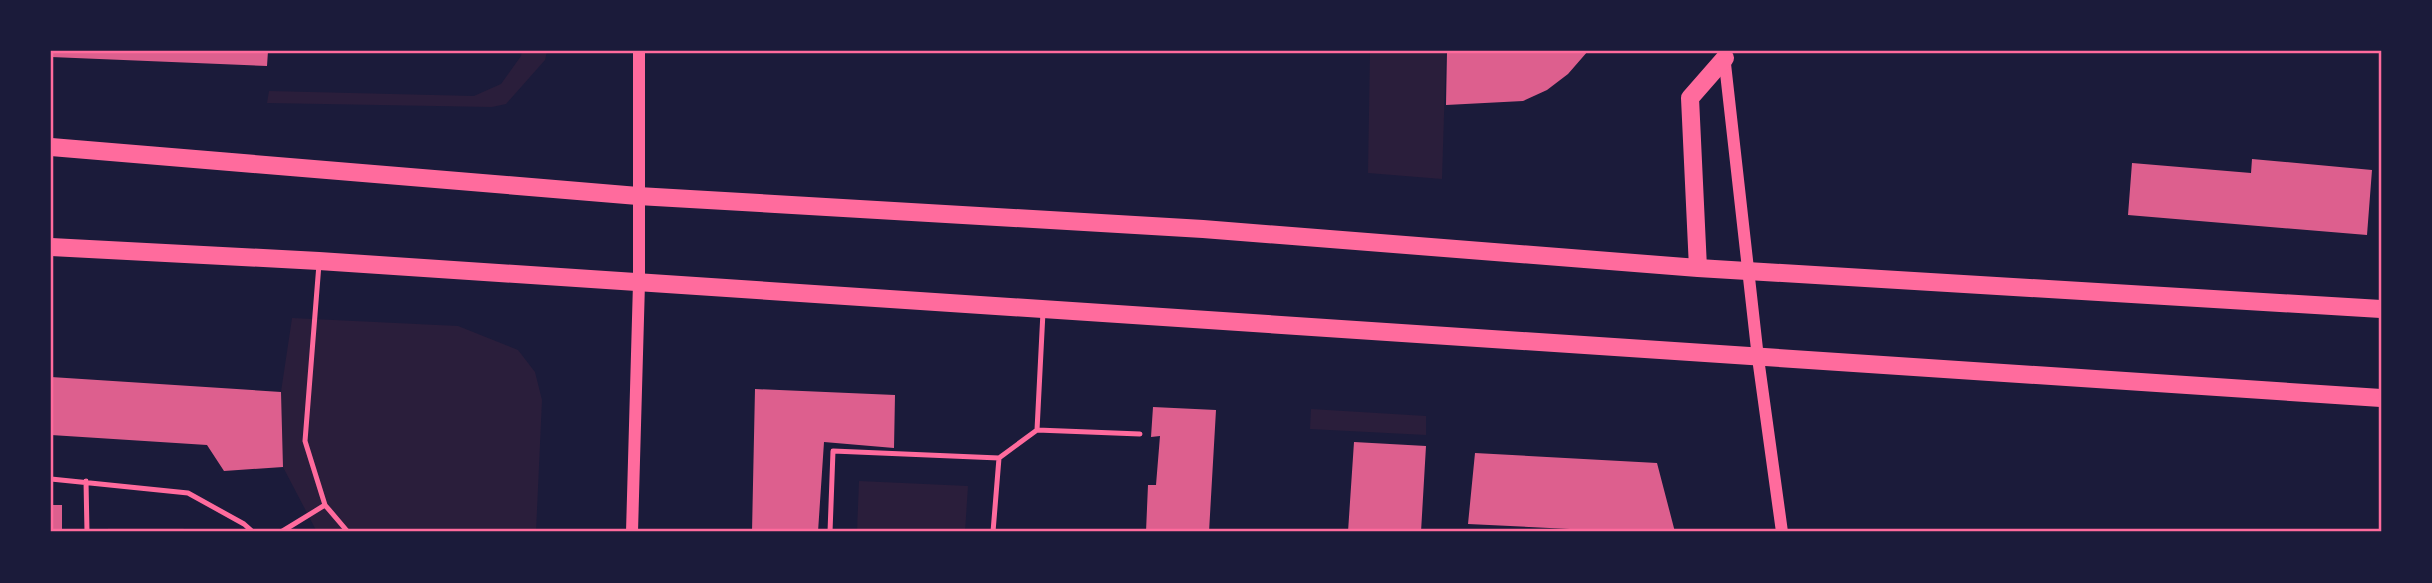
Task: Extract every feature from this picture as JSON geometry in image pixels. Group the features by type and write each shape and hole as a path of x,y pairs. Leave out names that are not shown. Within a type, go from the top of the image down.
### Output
{"main road":[{"path":"1698,268 1690,98 1724,54"},
{"path":"51,147 638,196 1203,229 1698,268 2381,309"},
{"path":"51,247 319,261 2381,398"}],"street":[{"path":"632,532 639,283 639,51"},
{"path":"1724,54 1758,358 1782,532"}],"lane":[{"path":"319,261 304,441 325,505 348,532"},
{"path":"1037,430 1043,309"},
{"path":"830,532 833,451 999,458 1037,430 1140,434"},
{"path":"993,532 999,458"},
{"path":"51,479 188,493 244,524 253,532"},
{"path":"86,481 87,532"},
{"path":"281,532 325,505"}],"shaded area":[{"path":"522,51 547,51 545,60 506,104 492,107 267,103 269,91 474,96 501,84"},
{"path":"1370,51 1446,51 1442,179 1368,173"},
{"path":"292,318 458,326 518,350 535,372 542,400 536,532 317,532 283,467 281,392"},
{"path":"1311,409 1426,416 1426,435 1310,429"},
{"path":"859,481 968,486 965,532 857,532"},
{"path":"108,528 183,528 188,532 108,532"}],"building":[{"path":"51,51 268,51 267,66 51,57"},
{"path":"1447,51 1588,51 1568,74 1547,90 1523,101 1446,105"},
{"path":"2252,159 2372,170 2367,235 2128,215 2132,163 2251,173"},
{"path":"51,377 281,392 283,467 224,471 207,445 51,435"},
{"path":"755,389 895,395 894,448 824,442 818,532 752,532"},
{"path":"1153,407 1216,410 1209,532 1146,532 1148,485 1156,485 1160,436 1151,437"},
{"path":"1354,442 1426,446 1421,532 1348,532"},
{"path":"1475,453 1657,463 1675,532 1590,532 1468,524"},
{"path":"51,505 62,505 62,532 51,532"}]}
